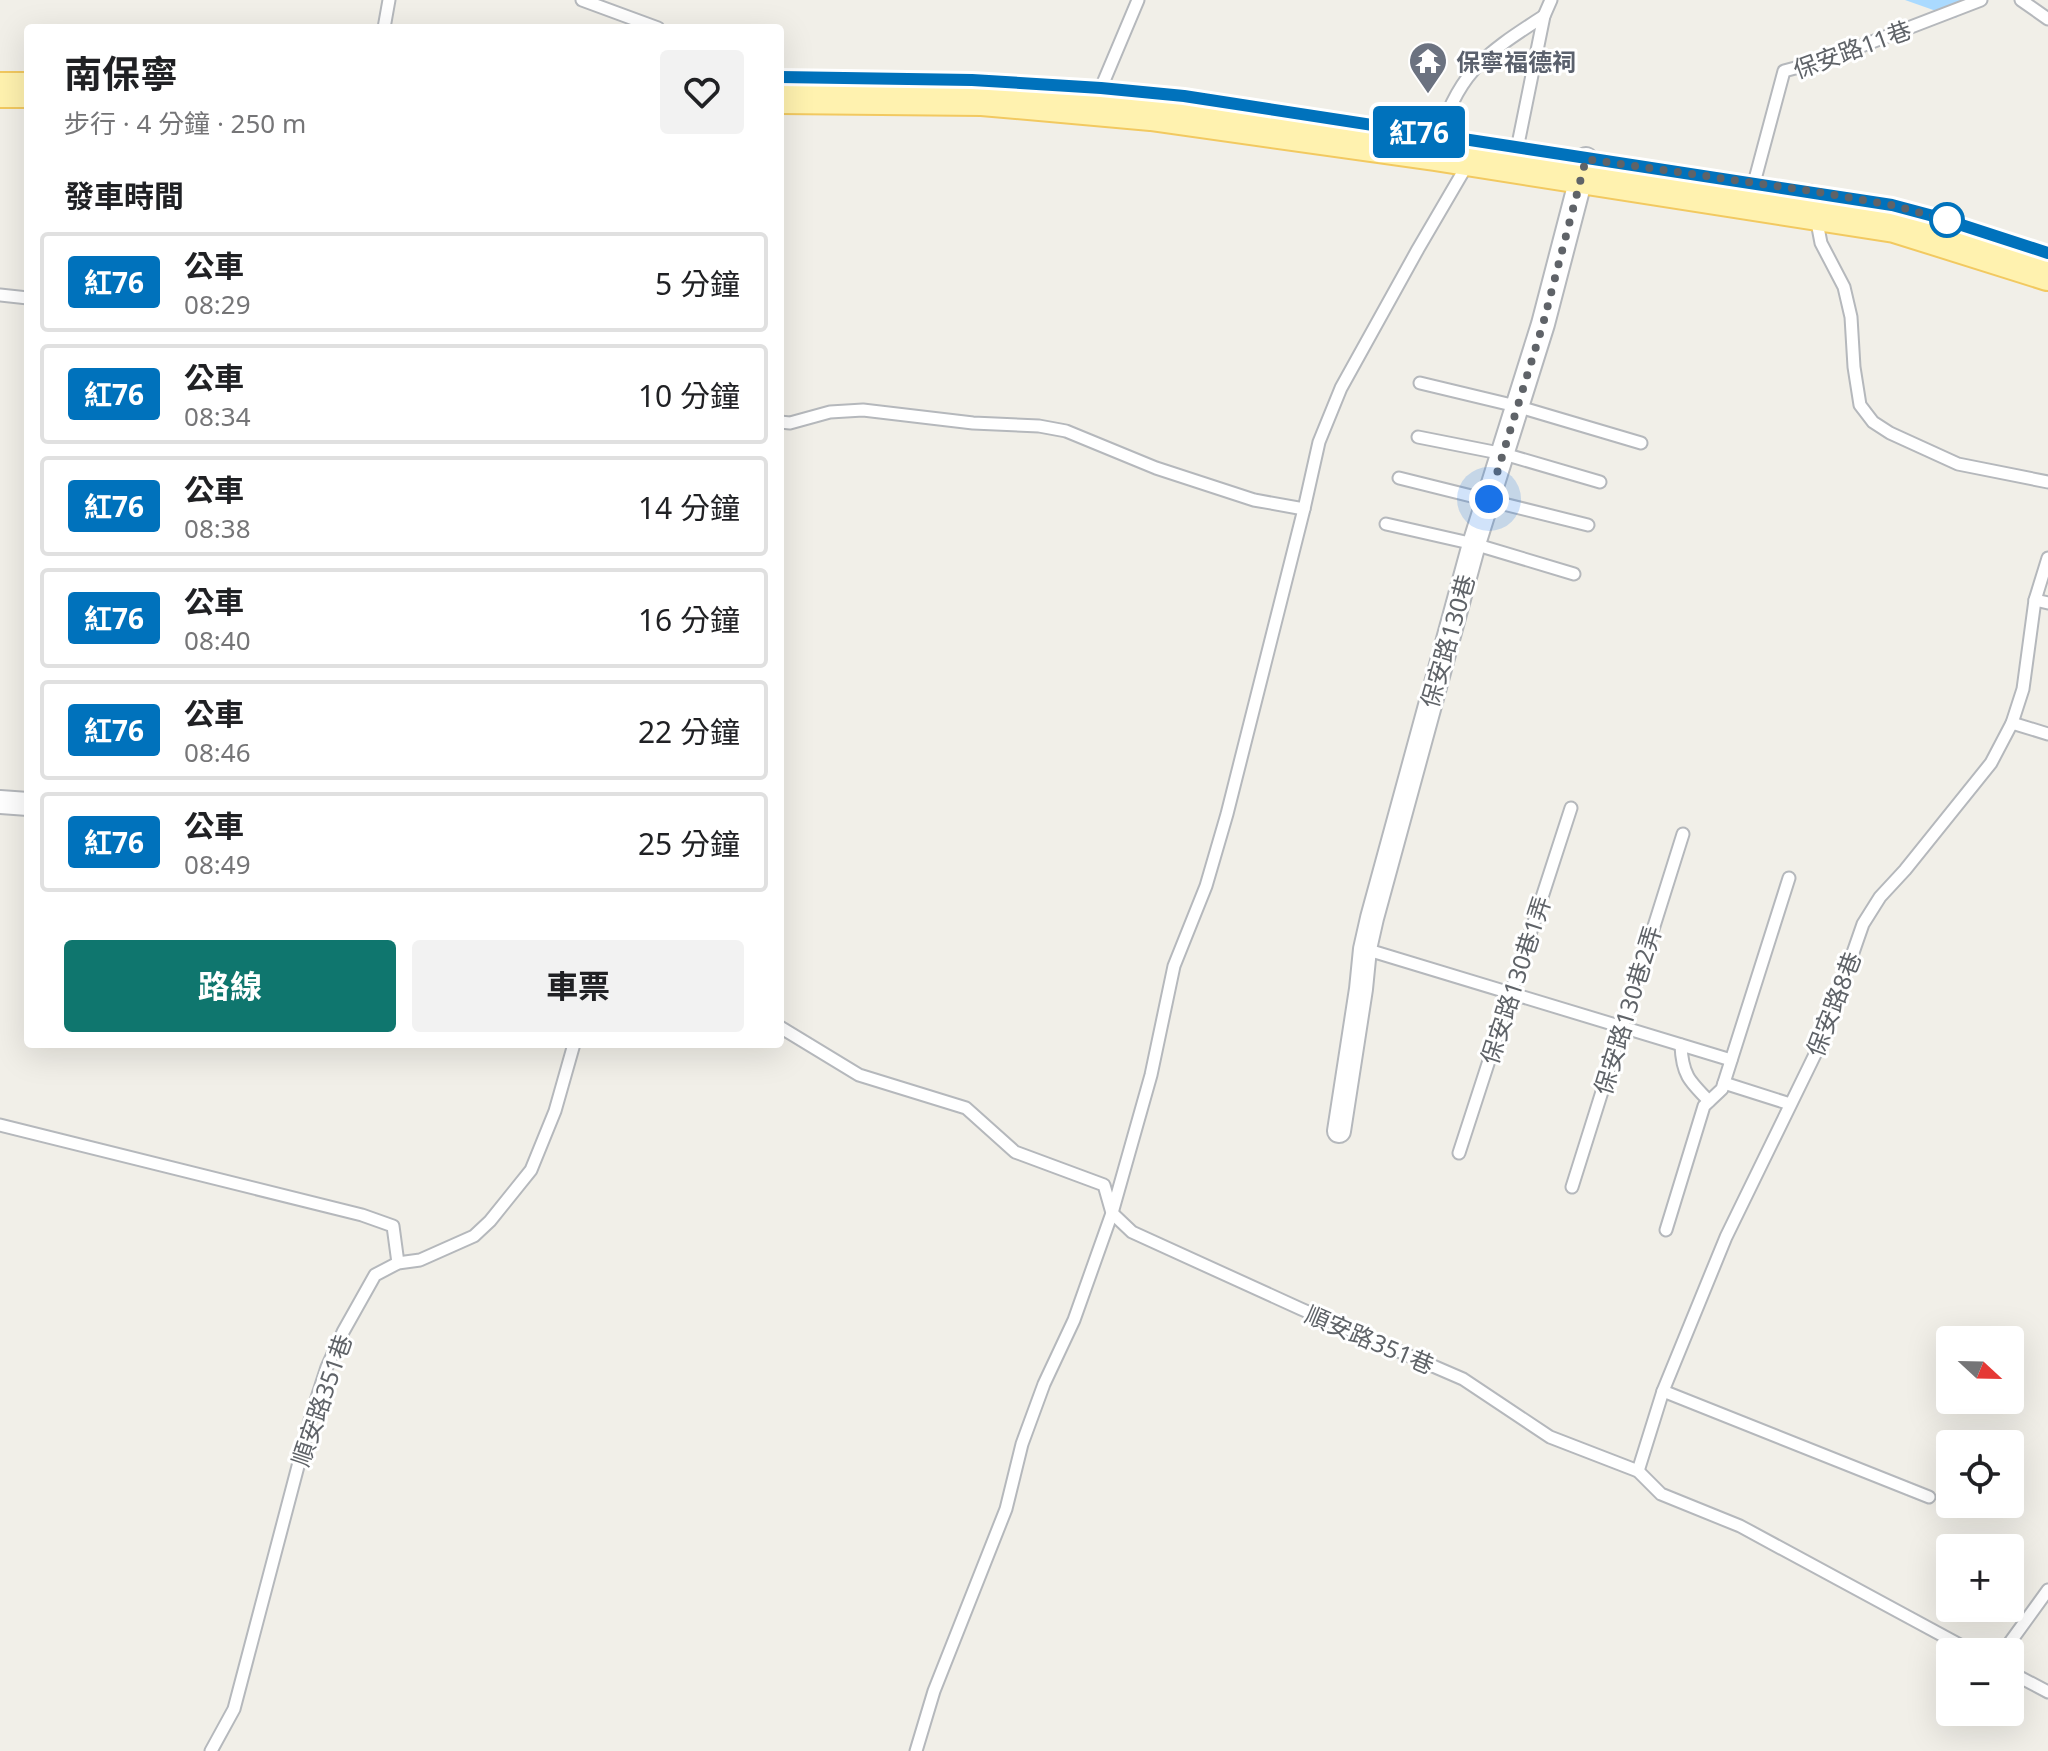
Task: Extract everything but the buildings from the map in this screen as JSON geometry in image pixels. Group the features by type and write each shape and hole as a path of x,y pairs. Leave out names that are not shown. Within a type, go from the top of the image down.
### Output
{"main road":[{"path":"0,67 24,67"},
{"path":"784,77 972,80 1184,96 1437,144 1584,168 1812,201 1922,213 2048,253"},
{"path":"0,90 24,90"},
{"path":"784,96 982,98 1437,144"},
{"path":"1473,150 1517,149 1584,168 1754,183 2048,273"}],"street":[{"name":"保安路130巷","path":"1339,1131 1365,949 1391,843 1474,544 1543,324 1584,168"},
{"path":"0,802 24,804"}],"lane":[{"path":"385,24 389,0"},
{"path":"582,0 647,24"},
{"path":"1101,88 1138,0"},
{"path":"1517,149 1544,16 1551,0"},
{"name":"保安路11巷","path":"1754,183 1784,71 1825,60 1981,0"},
{"path":"2021,0 2048,19"},
{"path":"1437,144 1453,98 1473,68 1544,16"},
{"path":"916,1751 934,1691 1006,1509 1022,1444 1044,1384 1074,1320 1112,1213 1151,1075 1174,966 1206,886 1227,814 1319,442 1341,388 1473,150"},
{"path":"1812,201 1821,243 1844,287 1851,317 1860,405 1873,422 1958,464 2048,482"},
{"path":"0,295 24,298"},
{"path":"1420,383 1516,406 1641,443"},
{"path":"784,422 830,412 863,410 973,423 1039,426 1066,431 1156,468 1254,500 1304,509"},
{"path":"1418,437 1504,454 1600,482"},
{"path":"1399,478 1588,525"},
{"path":"1386,524 1474,544 1574,574"},
{"name":"保安路8巷","path":"1638,1471 1663,1391 1726,1237 1824,1036 1863,924 1880,897 1991,763 2012,723 2023,689 2035,600 2048,558"},
{"path":"2035,600 2048,603"},
{"path":"2012,723 2048,734"},
{"name":"保安路130巷1弄","path":"1459,1153 1571,808"},
{"name":"保安路130巷2弄","path":"1572,1187 1683,834"},
{"path":"1666,1230 1704,1106 1718,1095 1724,1083 1789,878"},
{"path":"1365,949 1731,1060"},
{"name":"順安路351巷","path":"784,1029 859,1075 966,1108 1015,1152 1104,1185 1112,1213 1132,1232 1463,1379 1550,1437 1638,1471 1661,1494 1740,1526 1947,1638"},
{"path":"1681,1045 1682,1063 1688,1080 1709,1101"},
{"name":"順安路351巷","path":"211,1751 234,1709 312,1413 327,1367 343,1332 375,1275 398,1263 420,1260 474,1236 518,1187 531,1170 555,1111 573,1048"},
{"path":"1724,1083 1790,1104"},
{"path":"0,1125 362,1215 393,1226 398,1263"},
{"path":"1663,1391 1929,1497"},
{"path":"2013,1638 2048,1590"},
{"path":"2024,1679 2048,1692"}],"water":[{"path":"1905,0 1967,0 1956,18"}],"bus line":[{"name":"紅76","path":"784,77 972,80 1184,96 1892,205 2048,253"}],"place":[{"name":"保寧福德祠","path":"1428,95"}],"route":[{"path":"1489,499 1543,324 1586,159 1811,191 1892,205 1947,220"}]}
